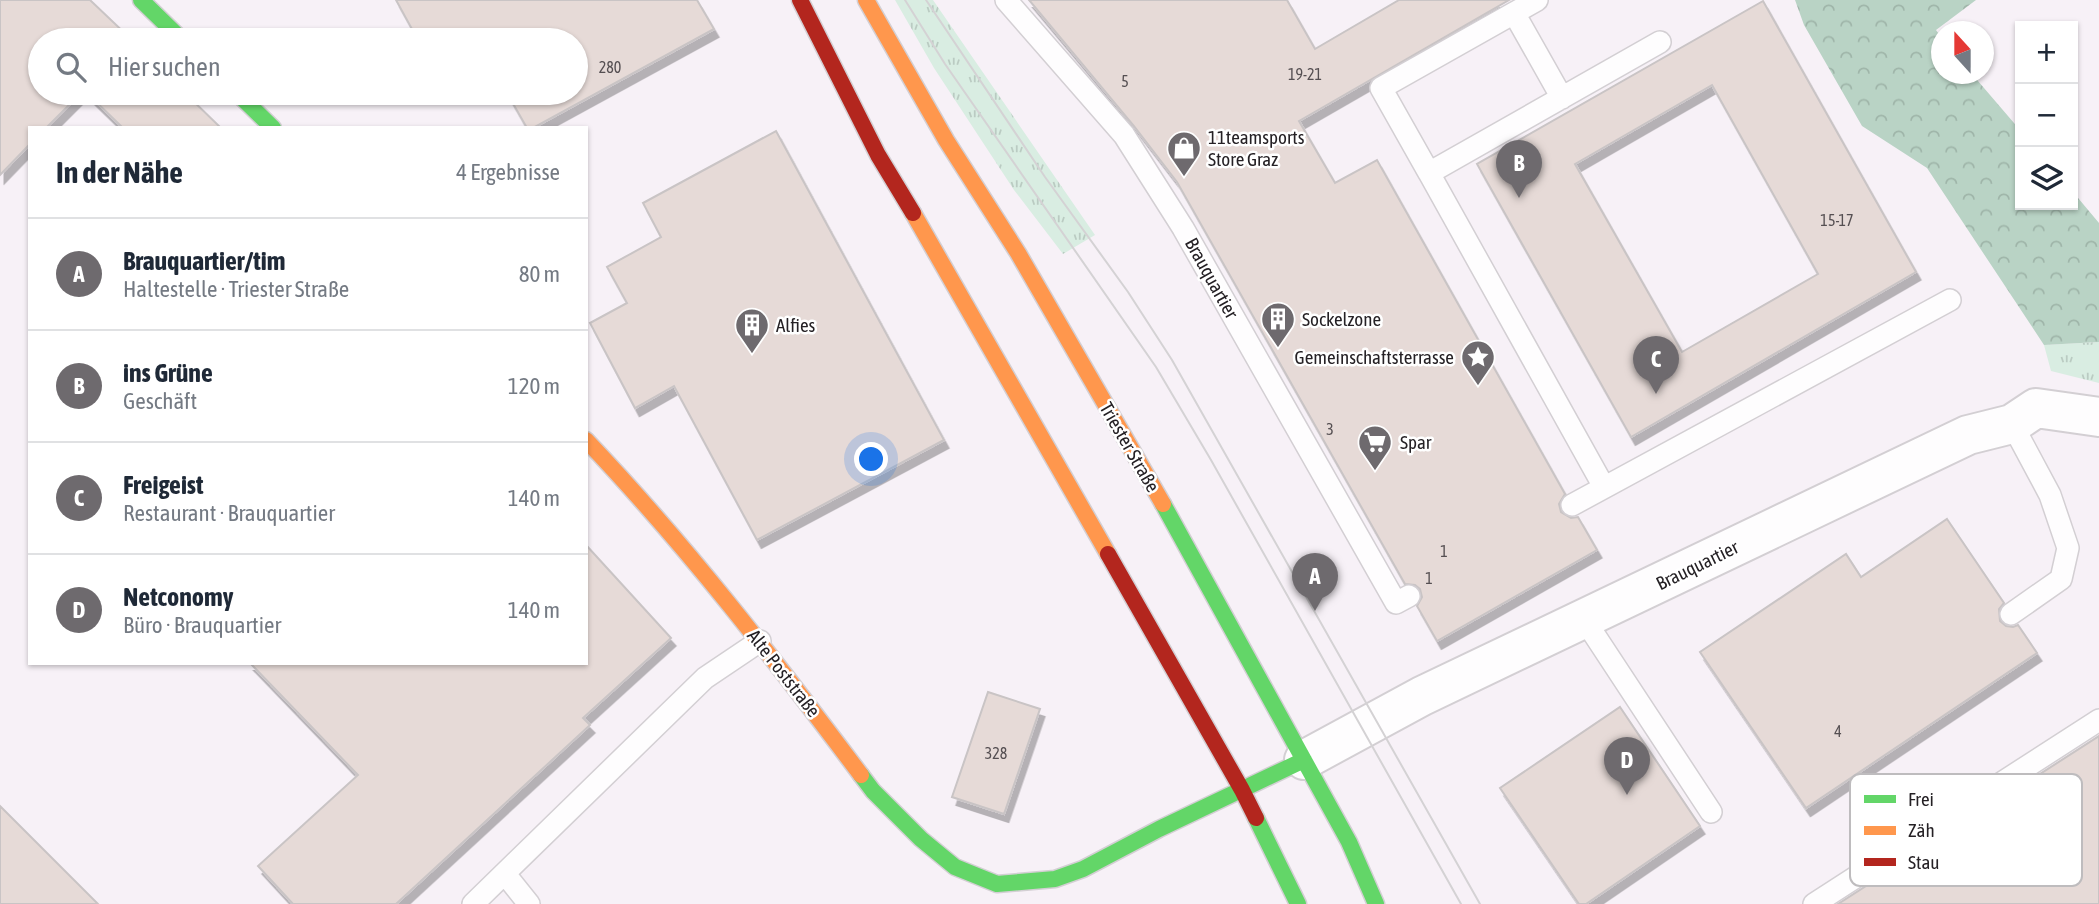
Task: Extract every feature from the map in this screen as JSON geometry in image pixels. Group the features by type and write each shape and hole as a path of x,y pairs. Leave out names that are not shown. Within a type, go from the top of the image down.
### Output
{"main road":[{"path":"141,0 170,28"},
{"path":"800,0 878,155 950,276 1241,790 1298,904"},
{"name":"Triester Straße","path":"866,0 946,140 1018,253 1140,462 1349,842 1376,904"},
{"path":"249,105 271,126"},
{"name":"Alte Poststraße","path":"588,442 643,500 760,642 873,791 920,839 955,867 998,894 1083,869 1159,829 1304,760"}],"street":[{"name":"Brauquartier","path":"1304,760 1422,696 1968,435 2012,424 2036,408 2099,417"}],"lane":[{"name":"Brauquartier","path":"1006,0 1124,135 1184,228 1396,603 1409,596"},
{"path":"1537,0 1381,88 1604,487"},
{"path":"1514,13 1562,98"},
{"path":"1429,173 1660,41"},
{"path":"1572,505 1950,300"},
{"path":"2011,614 2061,579 2068,548 2050,495 2012,424"},
{"path":"1584,619 1711,812"},
{"path":"473,904 705,678 760,642"},
{"path":"2015,774 2099,720"},
{"path":"505,874 528,904"},
{"path":"1814,904 1850,881"}],"green space":[{"path":"895,0 933,0 1095,235 1063,254 1014,190 934,68"},
{"path":"1795,0 1976,0 1948,21 1931,21 1931,84 1981,84 2015,124 2015,210 2078,210 2078,198 2099,223 2099,342 2044,345 1927,168 1862,126 1804,25"},
{"path":"2099,342 2099,383 2051,371 2044,345"}],"building":[{"path":"0,0 90,0 119,28 28,28 28,105 69,105 48,126 28,126 28,146 0,175"},
{"path":"396,0 697,0 714,29 588,98 588,28 411,28"},
{"path":"1029,0 1287,0 1315,49 1399,0 1509,0 1299,121 1335,183 1377,160 1565,494 1559,504 1561,512 1571,518 1578,517 1597,550 1437,641 1417,606 1422,597 1420,589 1415,585 1405,584 1177,182"},
{"path":"1763,1 1916,272 1631,437 1477,164","holes":["1712,85 1818,274 1682,352 1575,164"]},
{"path":"99,105 197,105 219,126 121,126"},
{"path":"514,105 575,105 537,126 526,126"},
{"name":"Alfies","path":"776,131 944,440 757,540 674,386 635,408 590,323 627,303 607,267 661,237 643,203"},
{"path":"1947,519 2004,603 1999,609 2000,621 2006,626 2018,625 2037,653 1857,774 1850,774 1850,778 1806,808 1700,652 1846,554 1861,577"},
{"path":"588,547 671,638 583,718 590,725 396,904 293,904 258,866 358,775 252,665 588,665"},
{"path":"988,692 1040,709 1004,814 952,797"},
{"path":"1620,707 1700,826 1586,904 1579,904 1500,788"},
{"path":"2099,736 2099,904 1838,904 1866,886 2082,886 2082,774 2040,774"},
{"path":"0,806 98,904 0,904"}],"tram line":[{"path":"905,0 945,64 1156,367 1461,904"},
{"path":"926,0 1172,360 1480,904"}],"traffic: fast":[{"path":"141,0 170,28"},
{"path":"249,105 271,126"},
{"path":"1163,504 1349,842 1376,904"},
{"path":"861,775 873,791 921,839 955,867 997,884 1055,879 1083,869 1159,829 1304,760"},
{"path":"1256,818 1298,904"}],"traffic: slow":[{"path":"866,0 946,140 1018,253 1163,504"},
{"path":"913,213 1108,554"},
{"path":"588,442 659,520 728,603 861,775"}],"traffic: jam":[{"path":"800,0 878,155 913,213"},
{"path":"1108,554 1256,818"}],"place":[{"name":"11teamsports Store Graz","path":"1184,178"},
{"name":"ins Grüne","path":"1519,198"},
{"name":"Sockelzone","path":"1278,349"},
{"name":"Alfies","path":"752,355"},
{"name":"Gemeinschaftsterrasse","path":"1478,387"},
{"name":"Freigeist","path":"1656,394"},
{"name":"Spar","path":"1375,472"},
{"name":"Brauquartier/tim","path":"1315,611"},
{"name":"Netconomy","path":"1627,795"}]}
